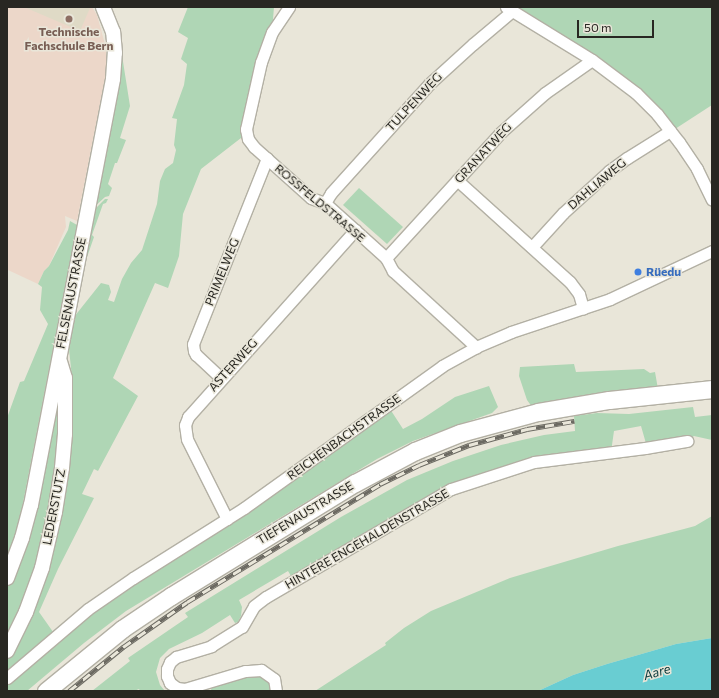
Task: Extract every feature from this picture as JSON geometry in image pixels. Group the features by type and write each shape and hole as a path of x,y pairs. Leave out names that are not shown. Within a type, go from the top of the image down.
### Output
{"main road":[{"name":"TIEFENAUSTRASSE","path":"46,691 122,629 171,596 390,463 440,440 478,427 538,412 609,400 712,389"},
{"name":"TIEFENAUSTRASSE","path":"596,403 621,406 655,406 712,400"}],"street":[{"name":"FELSENAUSTRASSE","path":"7,578 22,538 31,505 114,72 115,53 113,32 103,7"},
{"name":"ROSSFELDSTRASSE","path":"289,7 275,27 266,49 246,130 249,140 311,198 325,203 386,258 393,271 476,347"},
{"path":"509,9 592,60 636,93 670,131 688,154 712,200"},
{"name":"TULPENWEG","path":"325,203 331,193 429,84 509,9"},
{"name":"GRANATWEG","path":"386,258 500,133 529,106 592,60"},
{"name":"DAHLIAWEG","path":"532,247 563,213 609,172 627,158 670,131"},
{"name":"PRIMELWEG","path":"221,378 196,355 193,344 267,158"},
{"path":"457,180 572,285 579,294 583,308"},
{"name":"ASTERWEG","path":"227,519 198,464 187,439 185,430 186,421 190,413 355,230"},
{"name":"REICHENBACHSTRASSE","path":"7,678 88,609 268,492 442,366 476,347 512,332 610,299 712,251"},
{"name":"LEDERSTUTZ","path":"7,651 26,612 42,568 57,505 65,434 65,378 59,357"},
{"name":"HINTERE ENGEHALDENSTRASSE","path":"200,688 180,689 173,685 168,679 166,672 170,662 176,657 197,651 221,641 242,627 254,606 266,597 441,494 534,462 645,448 687,441"},
{"path":"200,688 253,669 261,670 274,679 276,691"}],"shaded area":[{"path":"7,7 92,7 97,15 106,48 107,68 77,221 65,216 66,227 49,266 44,271 38,284 8,270 7,272"},
{"name":"Technische Fachschule Bern","path":"24,7 89,7 90,8 80,31"}],"green space":[{"path":"188,7 274,7 274,20 254,77 241,138 201,169 183,214 179,256 168,288 155,283 113,378 138,396 98,471 94,469 82,494 94,498 58,569 39,612 58,639 128,588 270,496 390,409 403,429 422,419 455,397 489,386 498,407 492,413 413,441 377,459 126,611 84,643 27,691 7,691 7,579 59,358 66,405 72,405 72,378 69,349 70,330 74,317 101,283 109,285 111,292 108,300 114,302 122,279 131,263 142,250 157,204 160,181 165,169 173,163 176,150 174,145 177,119 172,118 184,85 187,64 181,59 188,38 178,32"},
{"path":"514,7 712,7 712,105 675,129"},
{"path":"121,49 130,106 120,138 126,140 117,163 115,163 108,184 112,188 109,196 105,197 92,209"},
{"path":"359,188 403,227 387,244 343,205"},
{"path":"105,199 108,199 106,203 103,204 92,235 94,237 85,263 92,212"},
{"path":"70,221 77,225 23,503 15,537 7,557 7,418 20,382 24,381 48,324 40,310 42,287 38,284 68,230"},
{"path":"574,364 576,372 644,369 650,373 655,372 658,389 538,415 527,400 519,376 520,367"},
{"path":"693,407 695,417 712,415 712,440 694,436 689,439 647,447 641,426 614,431 611,452 556,459 463,485 294,581 288,571 239,600 242,607 241,616 238,622 235,623 230,615 202,633 169,649 160,658 156,672 160,685 165,691 140,691 139,689 134,691 92,691 130,661 128,658 188,617 185,613 341,517 407,480 453,461 501,445 544,435 575,431 574,416 597,413 629,414"},
{"path":"712,516 712,638 676,644 607,664 573,675 538,691 315,691 386,645 385,643 404,628 431,611 510,578 618,546 695,526"},
{"path":"248,674 259,674 269,682 270,691 210,691 213,687"}],"water":[{"name":"Aare","path":"712,638 712,691 538,691 573,675 607,664 676,644"}],"railway":[{"path":"69,691 123,647 187,602 380,484 419,465 469,445 527,429 574,421"}],"place":[{"name":"Technische Fachschule Bern","path":"69,19"},
{"name":"Rüedu","path":"638,272"}]}
